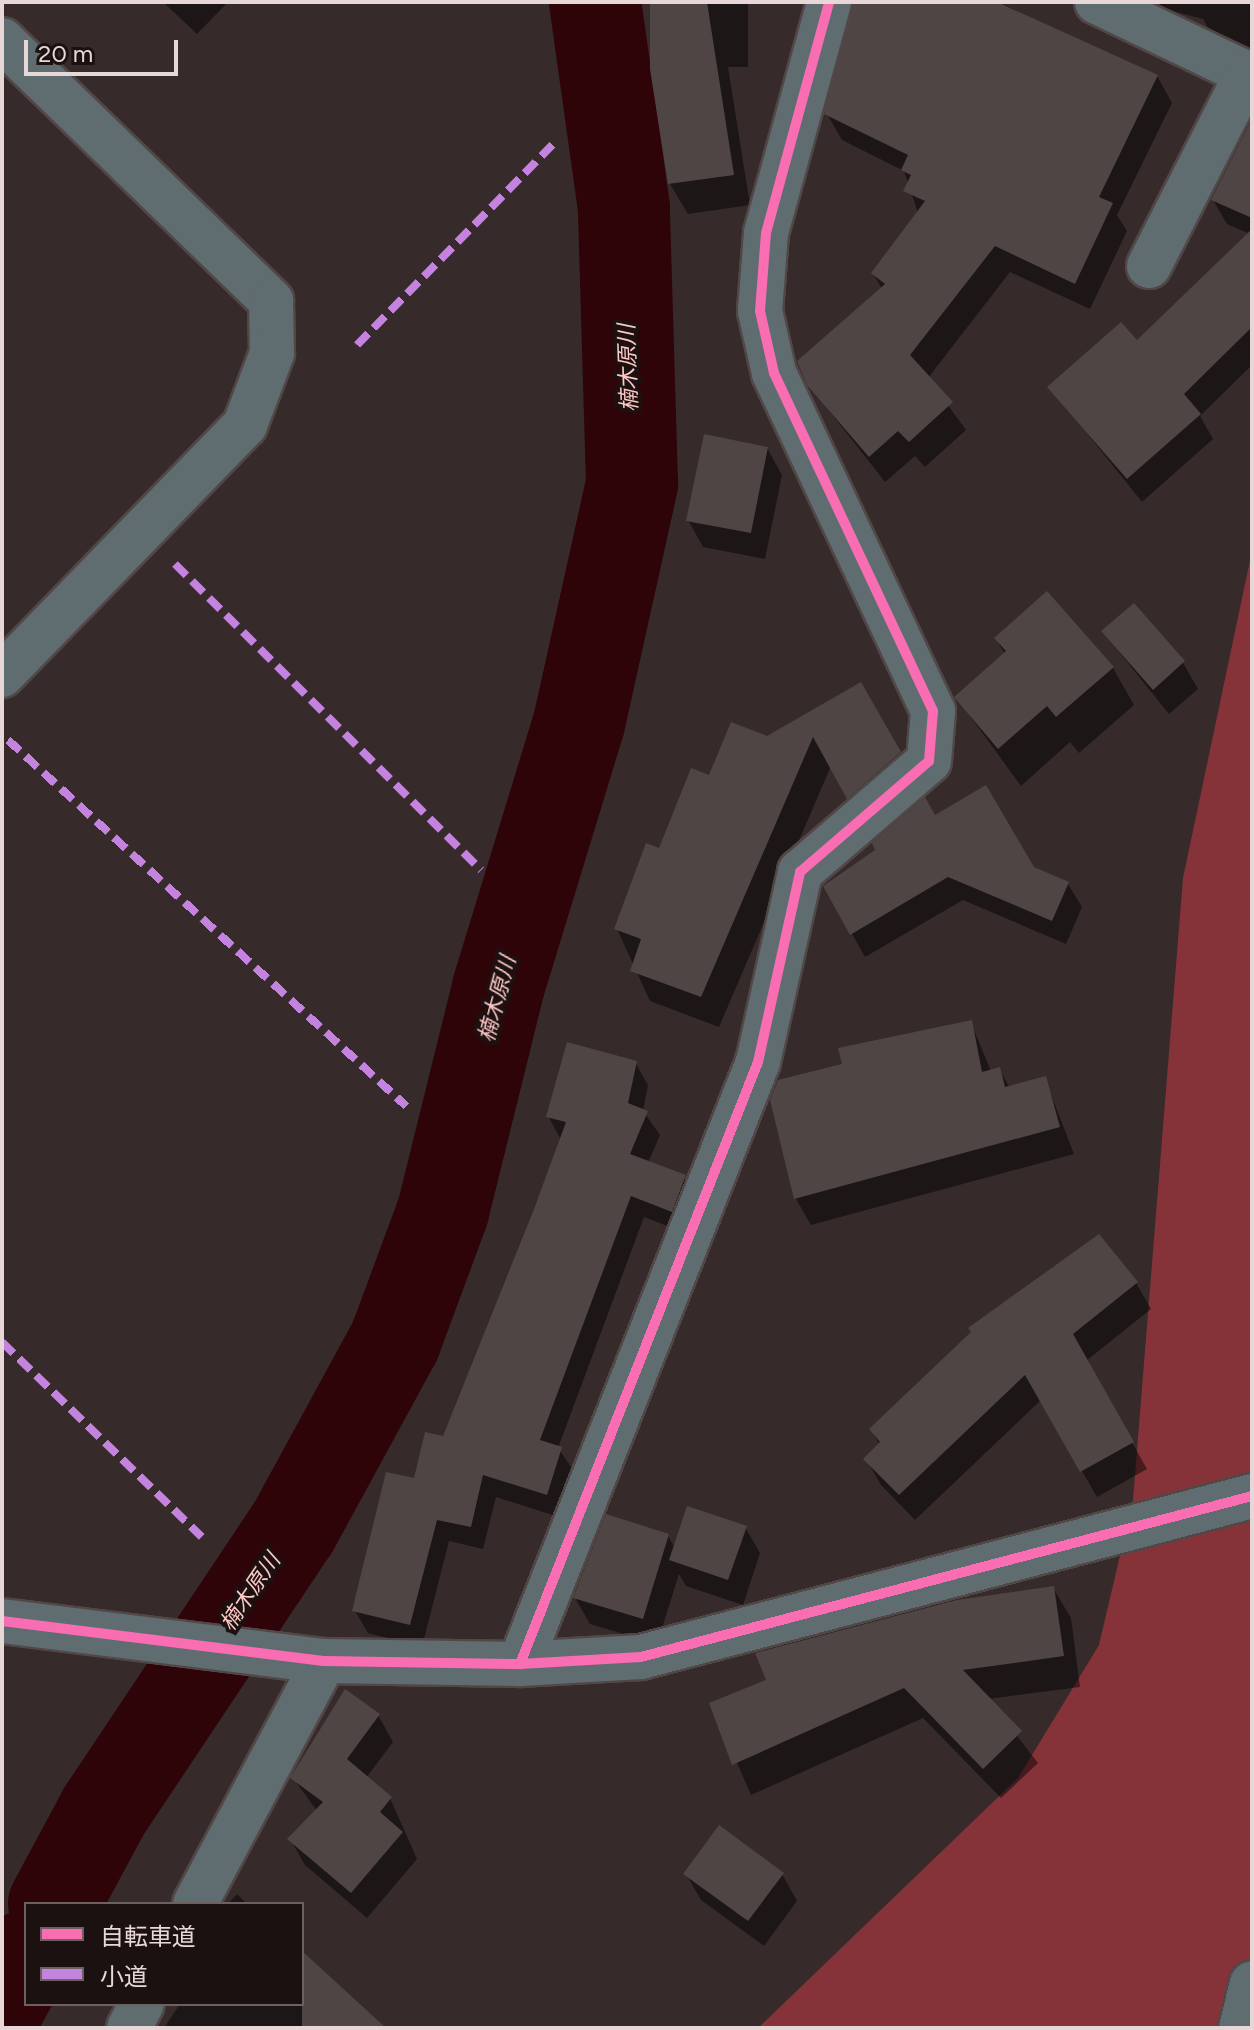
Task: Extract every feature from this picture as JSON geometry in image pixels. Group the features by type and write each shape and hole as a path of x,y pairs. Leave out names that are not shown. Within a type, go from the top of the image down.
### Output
{"street":[{"path":"520,1664 758,1062 800,872 929,761 933,711 774,373 760,311 766,233 829,2"},
{"path":"1097,2 1250,75 1149,266"},
{"path":"2,40 271,301 272,353 245,425 2,675"},
{"path":"2,1621 303,1659 520,1664 641,1657 1252,1496"},
{"path":"196,1902 303,1659"},
{"path":"1241,2028 1252,1983"},
{"path":"129,2028 141,2006"}],"shaded area":[{"path":"1252,551 1252,2015 1246,2028 758,2028 1018,1778 1099,1645 1133,1500 1183,878"}],"building":[{"path":"650,2 707,2 734,175 668,184 650,69"},
{"path":"853,2 997,2 1158,75 1099,197 1113,203 1075,284 995,246 910,355 953,402 909,442 898,431 869,457 807,385 797,361 885,284 871,273 925,201 903,191 911,175 901,170 908,155 824,114"},
{"path":"1252,119 1252,218 1211,200"},
{"path":"1252,229 1252,327 1184,394 1201,414 1127,479 1047,387 1121,322 1137,340"},
{"path":"704,434 768,447 751,533 686,521"},
{"path":"1047,591 1114,667 1056,717 1047,706 998,749 954,697 1006,651 994,638"},
{"path":"1134,603 1185,661 1153,690 1101,631"},
{"path":"861,682 901,752 847,799 813,737 701,997 630,971 641,939 614,929 646,843 659,848 691,768 709,775 731,722 767,736"},
{"path":"986,785 1034,867 1069,882 1052,921 948,877 850,935 823,886 875,850 872,843 925,797 935,815"},
{"path":"972,1020 982,1072 1000,1067 1005,1087 1046,1076 1060,1127 794,1199 770,1100 778,1080 842,1064 838,1048"},
{"path":"567,1042 637,1061 628,1103 648,1111 630,1154 686,1175 672,1212 631,1196 540,1440 562,1447 547,1495 483,1475 471,1527 437,1520 410,1625 352,1611 386,1472 414,1478 425,1432 443,1436 534,1209 566,1122 546,1117"},
{"path":"1099,1234 1138,1282 1073,1334 1134,1442 1080,1472 1025,1375 899,1495 863,1459 880,1442 869,1429 971,1332 968,1328"},
{"path":"687,1506 747,1526 728,1580 669,1560"},
{"path":"606,1514 669,1534 643,1619 573,1598"},
{"path":"1054,1586 1064,1656 963,1670 1022,1731 983,1769 904,1688 732,1765 709,1703 766,1680 755,1653 957,1600"},
{"path":"345,1689 380,1714 347,1759 392,1797 380,1812 403,1832 351,1893 287,1839 323,1802 290,1778"},
{"path":"719,1825 784,1873 748,1921 683,1874"},
{"path":"304,1953 386,2028 302,2028"}],"waterway":[{"name":"楠木原川","path":"55,1902 104,1811 293,1528 395,1341 443,1211 498,988 579,723 632,483 624,208 595,2"},
{"name":"楠木原川","path":"2,2001 24,1960"}],"marked path":[{"path":"357,345 555,142"},
{"path":"175,564 481,870"},
{"path":"8,740 406,1106"},
{"path":"2,1342 202,1537"}],"cycle path":[{"path":"520,1664 758,1062 800,872 929,761 933,711 774,373 760,311 766,233 829,2"},
{"path":"2,1621 324,1661 520,1664 641,1657 1252,1496"}]}
